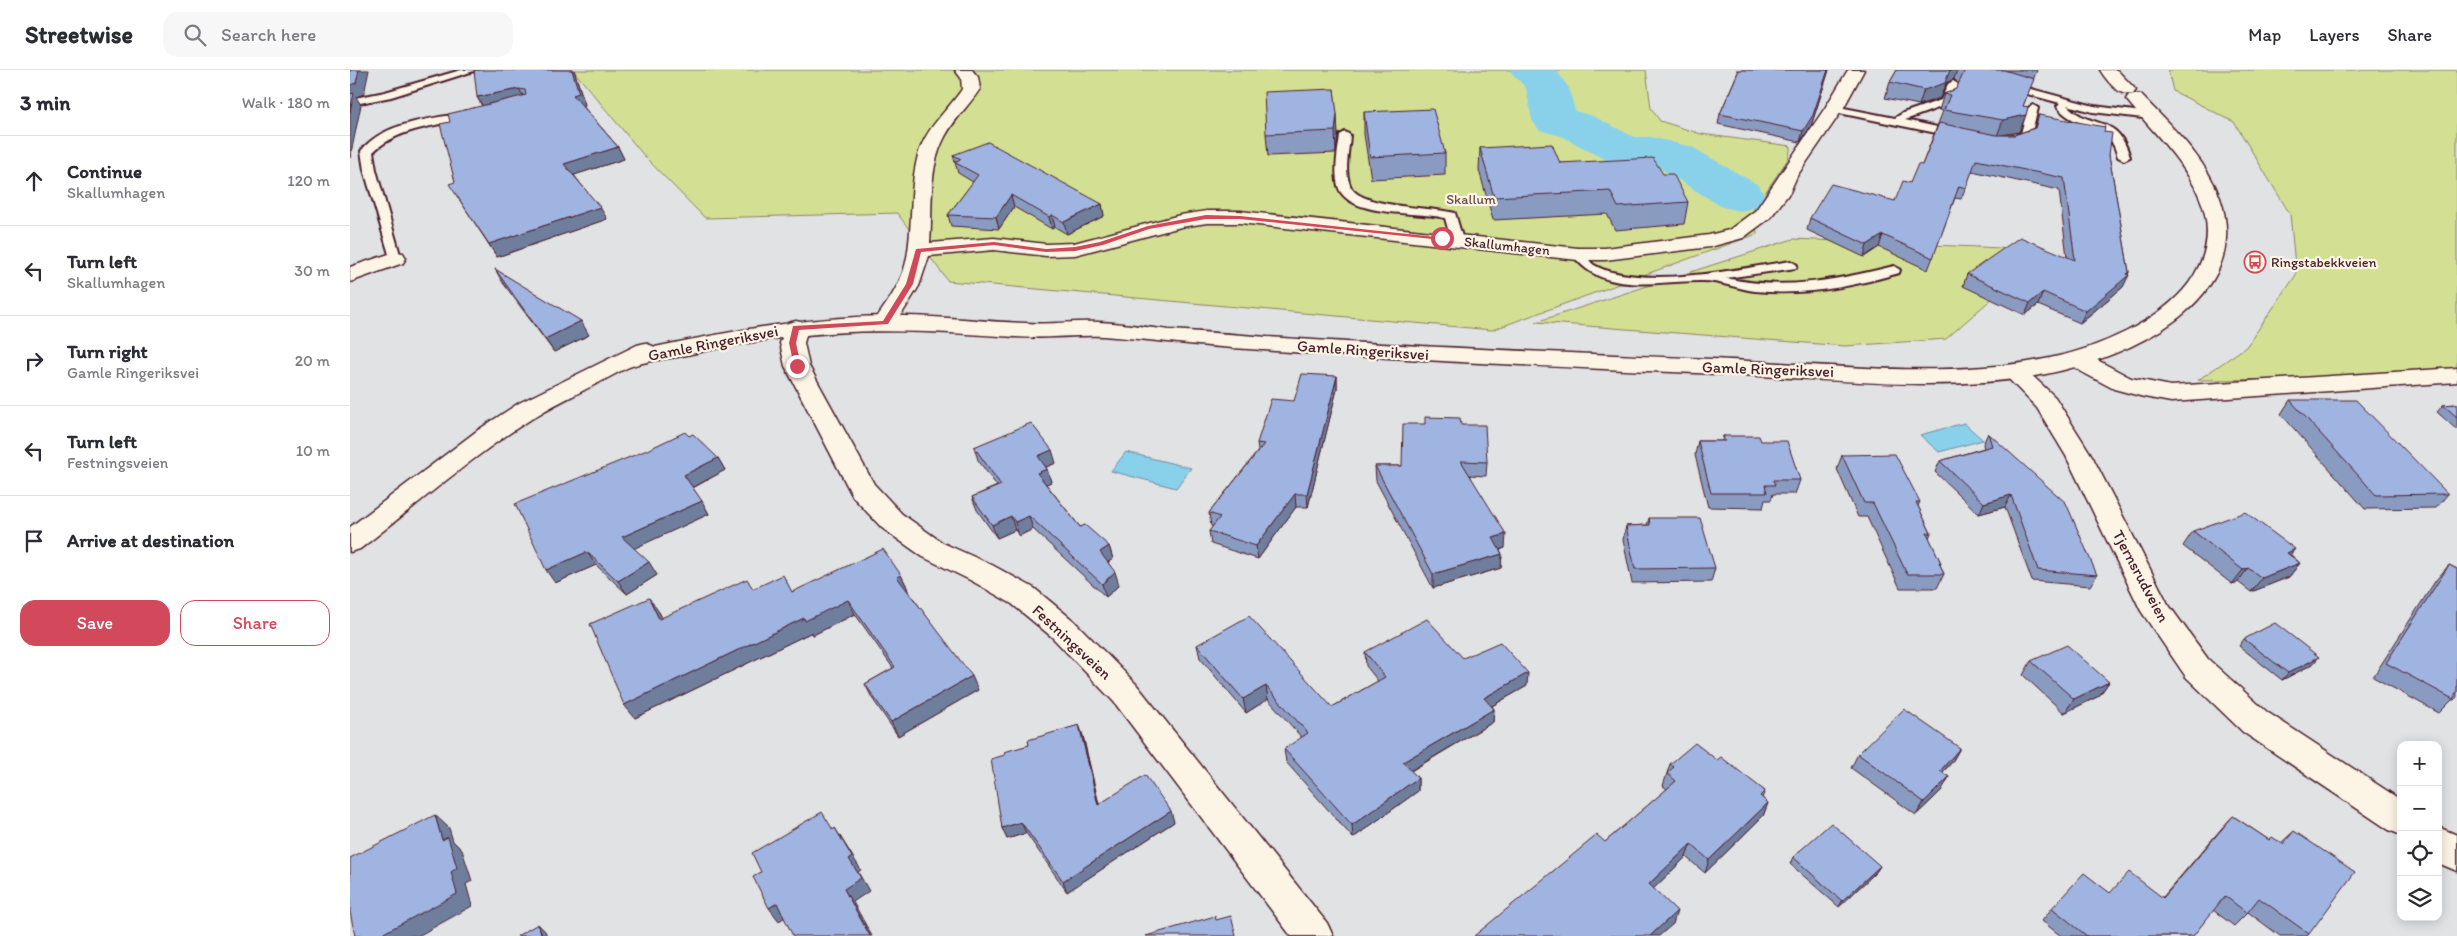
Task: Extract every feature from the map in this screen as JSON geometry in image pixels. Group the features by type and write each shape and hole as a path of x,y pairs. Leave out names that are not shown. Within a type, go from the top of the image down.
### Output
{"street":[{"path":"891,314 910,284 918,250 920,212 929,151 937,132 963,103 971,89 969,77 963,70"},
{"name":"Skallumhagen","path":"918,250 994,244 1046,250 1075,249 1101,244 1148,228 1206,217 1240,217 1578,254 1605,254 1710,241 1736,234 1763,214 1780,192 1788,176 1834,109 1856,70"},
{"name":"Gamle Ringeriksvei","path":"350,542 487,436 528,409 597,373 629,359 664,340 751,316 814,308 891,314 942,324 1046,331 1095,329 1195,339 1467,357 1940,375 2014,372 2078,359 2112,348 2162,322 2182,306 2209,269 2216,249 2218,226 2213,205 2196,169 2151,116 2108,70"},
{"path":"350,275 395,258"},
{"name":"Gamle Ringeriksvei","path":"629,359 756,333 891,314"},
{"name":"Festningsveien","path":"796,328 792,343 797,366 863,490 892,521 933,550 982,573 1023,596 1063,629 1125,693 1314,936"},
{"path":"2078,359 2110,379 2139,390 2171,394 2457,375"},
{"name":"Tjernsrudveien","path":"2014,372 2046,403 2079,456 2156,611 2198,668 2255,722 2397,816"},
{"path":"2442,846 2457,855"}],"lane":[{"path":"350,102 396,92 472,70"},
{"path":"1996,83 2093,109 2151,116"},
{"path":"1897,122 1905,117 1929,110 1945,102 1953,84"},
{"path":"2063,102 2062,107 2066,112 2101,125 2114,134 2122,143 2124,157"},
{"path":"2002,142 2014,141 2026,135 2033,108"},
{"path":"1834,109 1971,137"},
{"path":"395,258 370,170 367,151 382,137 408,129 483,113"},
{"path":"1345,136 1343,178 1346,190 1361,202 1382,208 1431,210 1451,216 1457,240"},
{"path":"1578,254 1590,268 1625,279 1654,282 1791,265"},
{"path":"1702,276 1735,285 1767,289 1844,282 1894,270"}],"green space":[{"name":"Skallum","path":"573,70 1646,70 1651,108 1660,121 1701,134 1791,146 1788,159 1754,209 1757,234 1492,330 948,281 897,213 705,218 646,158"},
{"path":"2168,70 2457,70 2457,378 2198,380 2246,347 2296,275 2290,214 2234,122 2173,91"},
{"path":"1793,239 2047,250 1946,339 1845,346 1536,322"}],"water":[{"path":"1964,423 1983,440 1939,452 1920,435"},
{"path":"1126,452 1191,468 1176,488 1111,471"}],"building":[{"path":"350,70 359,70 356,83 350,85"},
{"path":"474,70 572,70 579,93 573,95 618,147 564,164 600,207 489,244 449,184 455,182 440,124 450,122 448,114 526,95 525,90 519,89 477,97"},
{"path":"1739,70 1828,70 1813,115 1803,131 1720,114"},
{"path":"1897,70 1950,70 1945,83 1924,90 1890,82"},
{"path":"1965,70 2004,70 2034,79 2023,106 2028,107 2026,115 2003,120 1944,110 1950,95 1944,94 1956,89"},
{"path":"1334,89 1337,114 1335,131 1266,134 1264,92"},
{"path":"354,93 350,112 350,94"},
{"path":"1433,109 1445,153 1370,157 1364,112"},
{"path":"2039,115 2105,127 2104,132 2112,133 2109,155 2129,272 2126,274 2129,275 2086,311 2043,292 2030,303 1967,274 2020,237 2075,260 2064,178 1976,160 1966,188 1959,186 1933,258 1883,235 1867,245 1810,218 1831,184 1895,201 1903,181 1910,183 1918,164 1922,165 1939,123 1996,135 2014,135 2035,128"},
{"path":"988,142 1102,204 1064,222 1052,215 1049,217 1011,195 996,217 948,215 978,175 954,162 961,159 953,155"},
{"path":"1552,144 1560,163 1653,158 1663,174 1673,174 1688,202 1618,207 1610,191 1494,197 1480,148"},
{"path":"495,269 581,321 545,339"},
{"path":"1302,374 1337,376 1307,494 1295,494 1256,546 1209,531 1220,517 1209,513 1264,444 1257,443 1271,399 1294,401"},
{"path":"2290,400 2356,400 2448,494 2376,495"},
{"path":"2457,404 2457,417 2443,405"},
{"path":"1425,417 1460,418 1461,425 1485,425 1487,462 1461,461 1506,534 1493,538 1502,554 1433,574 1375,466 1402,466 1403,424 1425,424"},
{"path":"1031,423 1052,450 1038,456 1047,469 1037,473 1080,527 1085,525 1109,546 1100,552 1115,572 1102,584 1029,516 1015,522 1011,516 992,525 972,497 1001,485 974,447"},
{"path":"685,432 689,436 693,434 718,458 684,475 702,501 622,537 649,562 618,581 587,552 546,570 515,504 647,450"},
{"path":"1988,433 2066,503 2097,575 2038,570 2011,495 1984,503 1940,461 1992,446"},
{"path":"1723,436 1759,436 1761,441 1787,441 1800,480 1773,480 1775,485 1765,485 1767,493 1711,493 1698,441 1725,441"},
{"path":"1895,454 1920,502 1916,502 1931,533 1927,533 1944,574 1907,574 1873,503 1864,503 1842,455"},
{"path":"2245,512 2295,549 2287,553 2300,563 2262,578 2248,568 2243,570 2193,531"},
{"path":"1649,518 1700,518 1715,568 1635,569 1626,526 1650,525"},
{"path":"883,549 901,575 897,577 972,676 891,722 865,684 895,667 848,600 805,621 804,618 624,705 590,624 649,598 659,619 747,579 753,589 783,575 792,592"},
{"path":"2449,565 2457,569 2457,692 2453,699 2386,663"},
{"path":"1249,616 1332,707 1385,677 1365,652 1427,619 1463,658 1500,642 1528,673 1484,698 1494,709 1403,762 1418,778 1352,825 1284,749 1308,733 1266,686 1243,699 1197,645"},
{"path":"2275,623 2319,657 2288,673 2244,639"},
{"path":"2067,645 2109,682 2074,699 2031,661"},
{"path":"1904,709 1960,748 1940,771 1949,777 1924,802 1858,754"},
{"path":"1079,725 1098,805 1145,775 1171,811 1063,881 1021,822 1002,828 991,759 1005,755 1004,752 1029,745 1028,740"},
{"path":"1695,743 1717,760 1721,757 1765,791 1760,796 1768,803 1709,860 1691,844 1649,884 1677,911 1650,936 1474,936 1597,835 1605,842 1676,781 1667,773 1674,767 1670,764"},
{"path":"822,812 833,830 835,828 852,857 849,859 861,878 844,889 870,936 793,936 777,903 769,908 753,877 761,872 752,853"},
{"path":"435,815 442,840 448,837 457,868 451,872 457,894 378,936 355,936 350,912 350,858"},
{"path":"2233,816 2269,840 2272,837 2283,844 2294,831 2355,872 2309,934 2259,898 2247,913 2225,896 2193,936 2087,936 2052,908 2084,873 2110,893 2129,872 2163,898"},
{"path":"1831,823 1880,866 1842,901 1793,857"},
{"path":"1215,916 1216,920 1231,916 1236,936 1146,936"},
{"path":"538,924 542,936 517,936"}],"waterway":[{"path":"1530,70 1544,82 1549,93 1555,120 1577,126 1625,151 1651,151 1675,157 1740,196"}],"place":[{"name":"Ringstabekkveien","path":"2255,262"}],"route":[{"path":"797,366 792,343 796,328 838,324 885,323 910,284 918,250 972,244 994,244 1046,250 1075,249 1101,244 1148,228 1206,217 1240,217 1442,238"}]}
